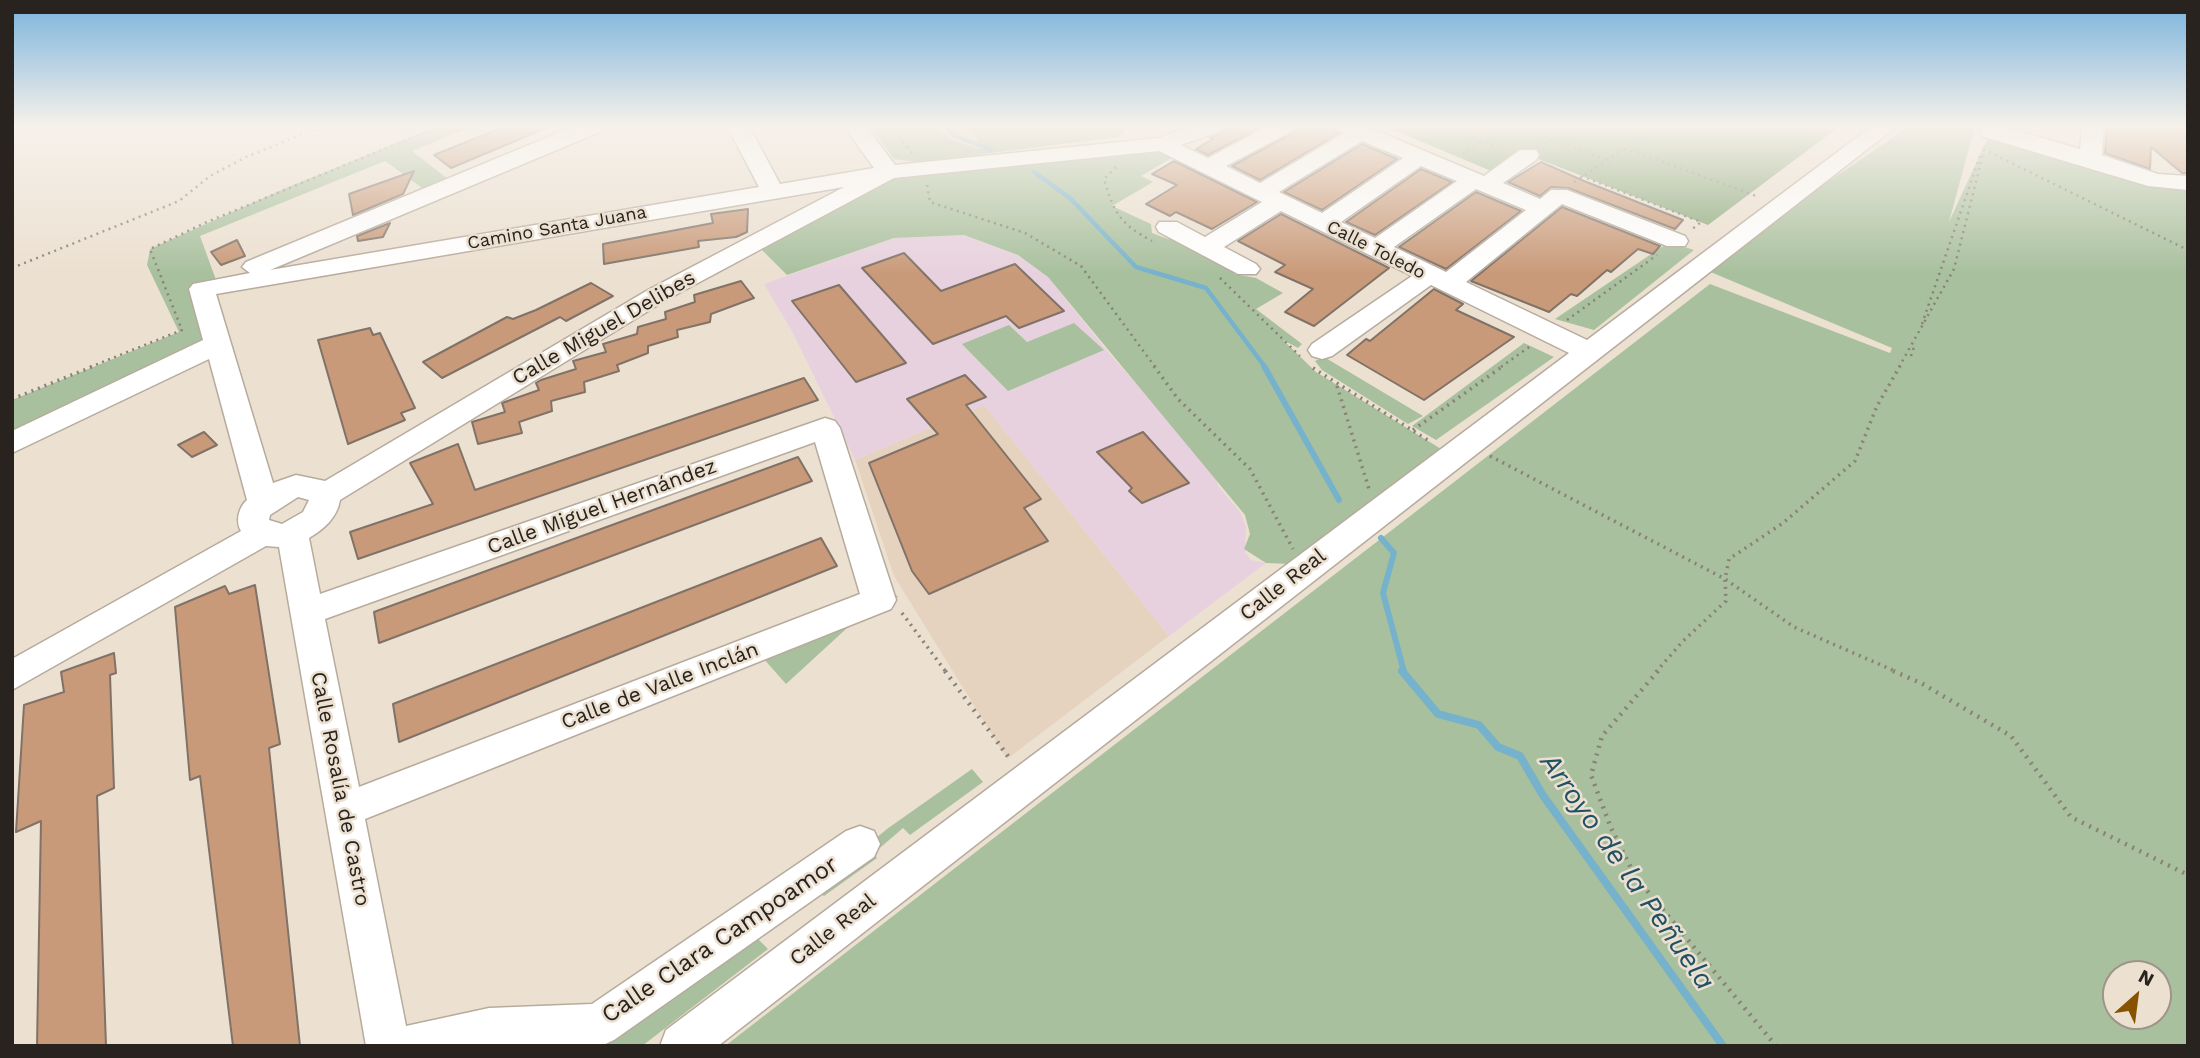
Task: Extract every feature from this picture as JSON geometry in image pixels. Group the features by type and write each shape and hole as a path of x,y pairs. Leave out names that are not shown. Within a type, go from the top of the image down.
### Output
{"street":[{"path":"202,289 475,175"},
{"path":"764,175 773,192"},
{"name":"Camino Santa Juana","path":"202,289 869,175"},
{"name":"Calle Miguel Delibes","path":"326,494 657,295 883,175"},
{"name":"Calle Toledo","path":"1225,175 1437,281 1591,353"},
{"path":"1205,247 1298,175"},
{"path":"1323,223 1383,175"},
{"path":"1469,175 1480,182 1676,241"},
{"path":"1374,250 1492,175"},
{"name":"Calle Real","path":"682,1046 1822,175"},
{"path":"2139,175 2156,181 2188,183"},
{"path":"1322,350 1437,281 1550,202"},
{"path":"1162,235 1205,247 1247,269"},
{"name":"Calle Rosalía de Castro","path":"202,289 273,522 307,612 388,1046"},
{"path":"12,443 220,343"},
{"name":"Calle Miguel Hernández","path":"307,612 825,428 879,600"},
{"path":"12,676 273,522 296,486 310,486 326,494 323,511 316,520 273,522"},
{"name":"Calle de Valle Inclán","path":"344,810 879,600"},
{"name":"Calle Clara Campoamor","path":"411,1046 453,1035 503,1029 568,1030 598,1025 860,844"}],"path":[{"path":"12,268 179,201 211,175"},
{"path":"12,399 182,330 150,249 207,222 320,175"},
{"path":"932,175 930,202 1025,233 1081,267 1178,399 1250,468 1293,550 1309,565"},
{"path":"1108,175 1104,179 1111,205 1122,226 1162,235"},
{"path":"1699,175 1760,198"},
{"path":"1911,356 1974,175"},
{"path":"1776,1046 1635,876 1611,828 1591,775 1602,736 1683,641 1726,601 1725,579 1730,559 1783,523 1855,461 1877,406 1954,269 1978,175"},
{"path":"2058,175 2188,250"},
{"path":"1413,431 1701,222 1581,176 1550,202"},
{"path":"1215,274 1316,372 1413,431 1460,450 1725,579 1794,628 1921,683 2011,736 2071,817 2188,875"},
{"path":"1336,384 1377,513"},
{"path":"879,600 892,599 1026,781"}],"shaded area":[{"path":"964,235 1018,255 1048,277 1108,352 1214,471 1218,486 1240,512 1246,527 1245,552 1251,560 1266,563 1169,636 984,405 855,460 793,333 764,284 894,238"},
{"path":"984,405 1169,636 1007,759 894,576 855,460"}],"green space":[{"path":"317,175 350,175 200,236 216,280 210,338 12,433 12,400 179,332 147,265 150,249"},
{"path":"405,175 443,175 448,179 425,190"},
{"path":"883,175 1142,175 1153,182 1112,206 1151,224 1152,233 1168,239 1177,238 1231,266 1234,274 1256,278 1283,293 1256,309 1302,344 1298,348 1283,340 1316,372 1446,452 1289,564 1266,563 1244,549 1250,534 1245,515 1048,277 1018,255 964,235 894,238 787,275 755,243"},
{"path":"1580,175 1774,175 1708,225"},
{"path":"1837,175 1962,175 1949,222 1970,175 2133,175 2188,184 2188,1046 725,1046 1710,284 1890,353 1892,348 1701,268"},
{"path":"1669,242 1694,250 1594,330 1555,319"},
{"path":"1074,323 1104,350 1008,391 962,344 1009,325 1027,342"},
{"path":"1524,343 1554,357 1436,440 1412,426"},
{"path":"1324,357 1423,416 1408,424 1322,370 1315,361"},
{"path":"890,589 898,597 846,629 786,684 755,649"},
{"path":"972,769 983,782 910,835 903,828 874,853 877,858 824,896 815,889 887,829"},
{"path":"755,936 768,949 642,1046 601,1046"}],"building":[{"path":"402,175 412,175 403,194 353,215 349,194"},
{"path":"1155,175 1203,175 1257,202 1212,229 1176,212 1170,216 1146,204 1177,185"},
{"path":"1251,175 1268,175 1260,180"},
{"path":"1311,175 1373,175 1322,210 1284,192"},
{"path":"1412,175 1436,175 1452,182 1375,235 1346,222"},
{"path":"1519,175 1571,175 1683,220 1675,229 1568,188 1551,187 1540,196 1508,182"},
{"path":"1476,192 1521,211 1446,269 1399,247"},
{"path":"1562,207 1660,246 1653,254 1638,249 1611,272 1607,270 1577,296 1571,294 1549,312 1471,281"},
{"path":"748,209 747,232 736,237 698,241 699,247 604,264 603,244 713,223 711,214"},
{"path":"1281,214 1389,268 1314,326 1285,312 1313,289 1275,272 1285,265 1238,241"},
{"path":"390,223 383,237 358,241 357,236"},
{"path":"237,240 245,256 221,265 211,252"},
{"path":"904,253 941,291 1015,264 1064,311 1019,328 1006,316 933,344 862,268"},
{"path":"741,281 754,298 711,314 710,322 677,330 678,337 648,346 648,353 617,365 619,371 584,382 585,392 551,401 552,411 519,422 522,433 478,444 472,422 505,412 502,403 539,390 536,383 541,380 576,369 573,361 606,352 603,344 637,334 638,327 666,319 665,312 695,302 694,295"},
{"path":"591,283 613,296 566,321 560,317 442,378 423,362 507,317 513,319 536,310"},
{"path":"839,285 906,363 856,382 792,301"},
{"path":"1434,289 1463,304 1456,310 1514,337 1424,400 1347,355 1366,339 1370,341"},
{"path":"370,328 373,335 380,333 415,408 401,413 405,420 348,444 318,340"},
{"path":"965,375 986,397 966,405 1041,499 1024,508 1048,541 929,594 912,571 869,463 938,434 907,399"},
{"path":"804,378 818,400 358,559 350,532 433,504 410,463 458,444 475,490"},
{"path":"204,432 217,445 192,457 178,445"},
{"path":"1143,432 1189,483 1142,503 1129,491 1132,488 1097,452"},
{"path":"798,457 812,481 379,643 374,612"},
{"path":"821,538 837,566 399,742 393,704"},
{"path":"255,585 280,744 269,748 300,1046 233,1046 200,776 190,780 175,607 225,586 229,594"},
{"path":"114,653 116,673 110,675 114,788 97,796 106,1046 37,1046 41,821 16,832 24,705 64,692 61,672"}],"waterway":[{"name":"Arroyo de la Peñuela","path":"1039,175 1070,198 1136,267 1206,288 1265,367"},
{"name":"Arroyo de la Peñuela","path":"1264,366 1339,500"},
{"name":"Arroyo de la Peñuela","path":"1381,538 1394,553 1383,593 1404,672"},
{"name":"Arroyo de la Peñuela","path":"1402,671 1438,714 1479,725 1498,747 1520,756 1542,794 1723,1046"}]}
